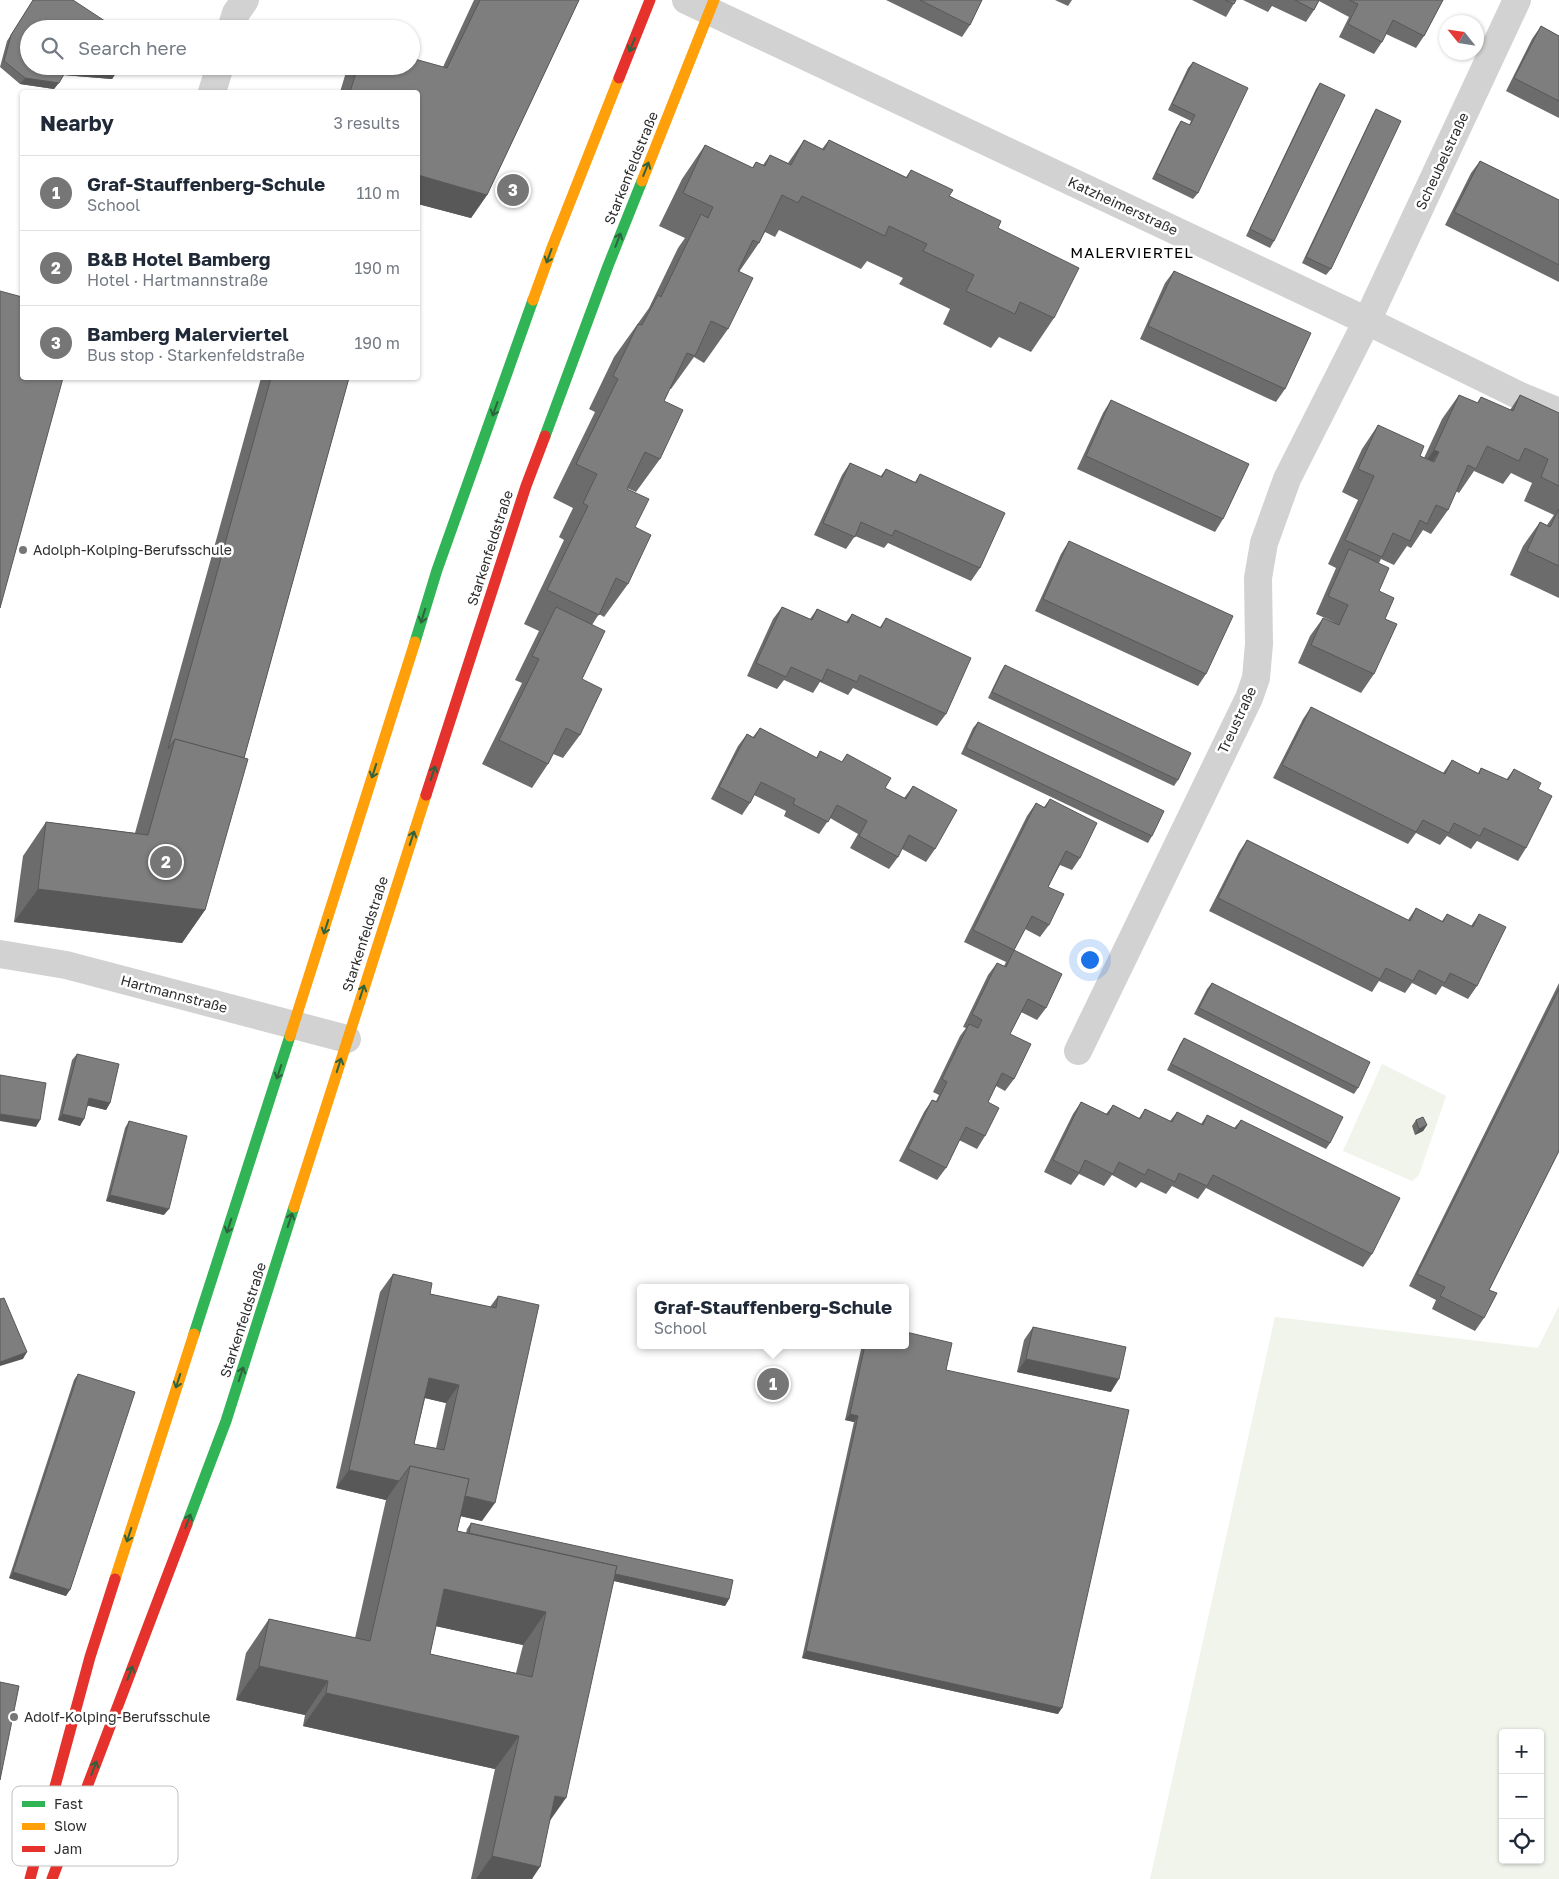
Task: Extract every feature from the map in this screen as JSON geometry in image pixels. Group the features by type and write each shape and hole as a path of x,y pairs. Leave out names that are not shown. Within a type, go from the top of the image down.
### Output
{"street":[{"path":"234,20 236,13 245,0"},
{"path":"55,1786 90,1657 294,1025 437,570 553,245 650,0"},
{"name":"Scheubelstraße","path":"1367,321 1517,0"},
{"name":"Katzheimerstraße","path":"703,4 1520,396 1559,412"},
{"name":"Starkenfeldstraße","path":"87,1786 226,1421 526,486 703,4"},
{"path":"213,90 217,75"},
{"name":"Treustraße","path":"1078,1051 1249,698 1256,678 1259,644 1258,578 1264,543 1287,479 1367,321"},
{"name":"Hartmannstraße","path":"0,954 66,965 347,1039"},
{"path":"30,1879 34,1866"},
{"name":"Starkenfeldstraße","path":"52,1879 57,1866"}],"shaded area":[{"path":"1382,1064 1446,1096 1419,1175 1412,1181 1343,1151"},
{"path":"1559,1306 1559,1879 1150,1879 1275,1317 1538,1348"}],"building":[{"path":"33,0 73,0 103,20 20,20"},
{"path":"480,0 579,0 487,195 420,176 420,90 351,90 355,75 420,75 420,60 447,68"},
{"path":"920,0 982,0 970,25"},
{"path":"1225,0 1236,0 1234,4"},
{"path":"1295,0 1319,0 1314,10"},
{"path":"1349,0 1443,0 1424,36 1393,20 1382,42 1348,24 1358,4"},
{"path":"20,21 20,74 4,61 11,35"},
{"path":"1541,26 1559,36 1559,101 1514,78"},
{"path":"1193,62 1248,88 1198,193 1156,173 1181,121 1190,125 1195,115 1172,104"},
{"path":"21,75 64,75 59,83 25,78"},
{"path":"1320,83 1345,95 1274,241 1250,229"},
{"path":"1376,109 1401,121 1331,269 1306,257"},
{"path":"804,140 824,150 829,140 907,178 911,170 953,190 949,196 1001,221 998,228 1079,268 1054,318 1020,302 1015,314 966,291 974,275 923,251 927,244 889,226 885,236 802,196 798,203 782,195 759,243 753,240 738,271 753,278 728,329 711,321 695,356 687,353 664,401 683,410 660,459 645,452 627,489 649,499 635,527 651,535 628,584 616,578 599,615 547,590 588,506 583,503 597,474 576,464 618,379 613,376 638,324 642,325 658,295 661,297 701,214 708,218 713,207 683,193 705,145 753,168 756,162 765,166 770,155 791,165"},
{"path":"1480,161 1559,200 1559,265 1454,212"},
{"path":"1174,271 1311,333 1285,389 1148,326"},
{"path":"0,291 20,296 20,380 62,380 0,608"},
{"path":"270,380 348,380 244,758 175,739 168,749"},
{"path":"1459,395 1478,403 1481,397 1513,411 1520,395 1559,413 1559,486 1541,477 1548,459 1525,448 1519,461 1487,446 1476,469 1468,465 1448,510 1436,505 1427,524 1420,520 1410,541 1393,533 1382,557 1345,540 1374,476 1358,469 1378,425 1424,446 1420,456 1434,462 1439,452 1434,450"},
{"path":"1111,400 1249,464 1223,519 1086,456"},
{"path":"850,463 882,477 886,469 916,483 920,474 1005,513 980,568 895,530 892,536 861,522 855,537 823,523"},
{"path":"1559,509 1559,566 1527,551 1540,522 1550,527"},
{"path":"1069,541 1233,616 1206,674 1043,599"},
{"path":"1349,549 1389,568 1379,591 1394,598 1385,619 1397,624 1374,674 1311,645 1323,618 1339,625 1348,605 1328,596"},
{"path":"556,607 605,631 582,679 602,689 580,735 566,728 548,764 499,740 539,659 532,656"},
{"path":"782,607 812,620 817,609 848,623 852,614 881,628 886,618 971,658 946,714 860,675 857,682 827,669 822,681 791,667 786,677 756,663"},
{"path":"1005,665 1191,753 1178,780 992,692"},
{"path":"1311,707 1445,774 1452,760 1479,774 1481,768 1508,780 1514,769 1541,783 1538,789 1552,796 1526,848 1484,828 1480,836 1454,823 1449,833 1423,820 1416,832 1282,765"},
{"path":"978,722 1164,811 1152,836 966,748"},
{"path":"760,728 817,758 820,751 842,762 847,754 891,778 885,788 906,799 913,786 957,810 935,849 909,835 898,857 859,836 867,821 837,805 828,822 793,804 795,799 761,782 750,803 719,787 747,734 754,738"},
{"path":"175,739 248,759 205,910 38,889 46,822 148,835"},
{"path":"1050,799 1097,823 1080,858 1066,851 1048,887 1064,894 1049,925 1032,916 1014,950 973,930 1036,803 1045,808"},
{"path":"1247,840 1410,921 1416,908 1443,922 1447,914 1473,927 1479,914 1506,927 1477,986 1450,973 1445,983 1419,970 1413,981 1386,968 1380,979 1218,898"},
{"path":"1014,950 1062,974 1046,1008 1028,999 1010,1034 1031,1044 1014,1079 1002,1073 988,1102 999,1108 985,1136 966,1127 946,1168 908,1149 932,1100 937,1102 947,1082 942,1079 969,1024 978,1028 982,1020 972,1014 997,963 1006,967"},
{"path":"1212,983 1370,1062 1358,1088 1199,1008"},
{"path":"1559,989 1559,1151 1489,1290 1497,1293 1484,1318 1440,1296 1445,1287 1417,1274"},
{"path":"1184,1038 1343,1117 1330,1143 1171,1064"},
{"path":"77,1054 119,1064 110,1103 89,1098 84,1119 62,1114"},
{"path":"0,1075 46,1083 40,1120 0,1114"},
{"path":"1081,1102 1108,1115 1113,1105 1140,1119 1145,1109 1172,1122 1177,1112 1203,1125 1207,1115 1236,1129 1241,1120 1400,1198 1372,1254 1213,1175 1207,1186 1179,1173 1175,1182 1148,1169 1145,1175 1119,1162 1113,1174 1085,1160 1079,1173 1053,1160"},
{"path":"1423,1117 1427,1125 1419,1129 1416,1120"},
{"path":"129,1121 187,1136 169,1209 110,1195"},
{"path":"393,1274 432,1283 430,1294 496,1308 498,1296 539,1305 495,1503 465,1496 469,1479 410,1466 399,1481 349,1470","holes":["429,1378 459,1385 444,1450 414,1444"]},
{"path":"4,1298 27,1352 0,1362 0,1299"},
{"path":"1033,1327 1126,1347 1119,1379 1026,1359"},
{"path":"909,1333 952,1343 946,1370 1129,1410 1062,1708 806,1651 858,1416 850,1414 864,1349 909,1349"},
{"path":"78,1374 135,1392 70,1590 13,1572"},
{"path":"410,1466 469,1479 457,1531 617,1566 566,1798 555,1796 540,1867 492,1856 519,1736 326,1693 328,1681 259,1666 269,1619 370,1641","holes":["444,1589 546,1612 532,1677 430,1654"]},
{"path":"471,1523 733,1580 729,1599 615,1574 617,1566 469,1533"},
{"path":"0,1682 19,1686 0,1780"}],"traffic: fast":[{"path":"545,436 608,266 642,181"},
{"path":"415,642 437,570 533,300"},
{"path":"194,1334 290,1036"},
{"path":"187,1524 226,1421 294,1207"}],"traffic: slow":[{"path":"642,181 714,0"},
{"path":"533,300 619,78"},
{"path":"290,1036 415,642"},
{"path":"294,1207 426,795"},
{"path":"115,1579 194,1334"}],"traffic: jam":[{"path":"619,78 650,0"},
{"path":"426,795 526,486 545,436"},
{"path":"87,1786 187,1524"},
{"path":"55,1786 90,1657 115,1579"},
{"path":"30,1879 34,1866"},
{"path":"52,1879 57,1866"}],"place":[{"name":"Bamberg Malerviertel","path":"513,190"},
{"name":"Adolph-Kolping-Berufsschule","path":"23,550"},
{"name":"B&B Hotel Bamberg","path":"166,862"},
{"name":"Graf-Stauffenberg-Schule","path":"773,1384"},
{"name":"Adolf-Kolping-Berufsschule","path":"14,1717"}],"district":[{"name":"MALERVIERTEL","path":"1132,253"}]}
